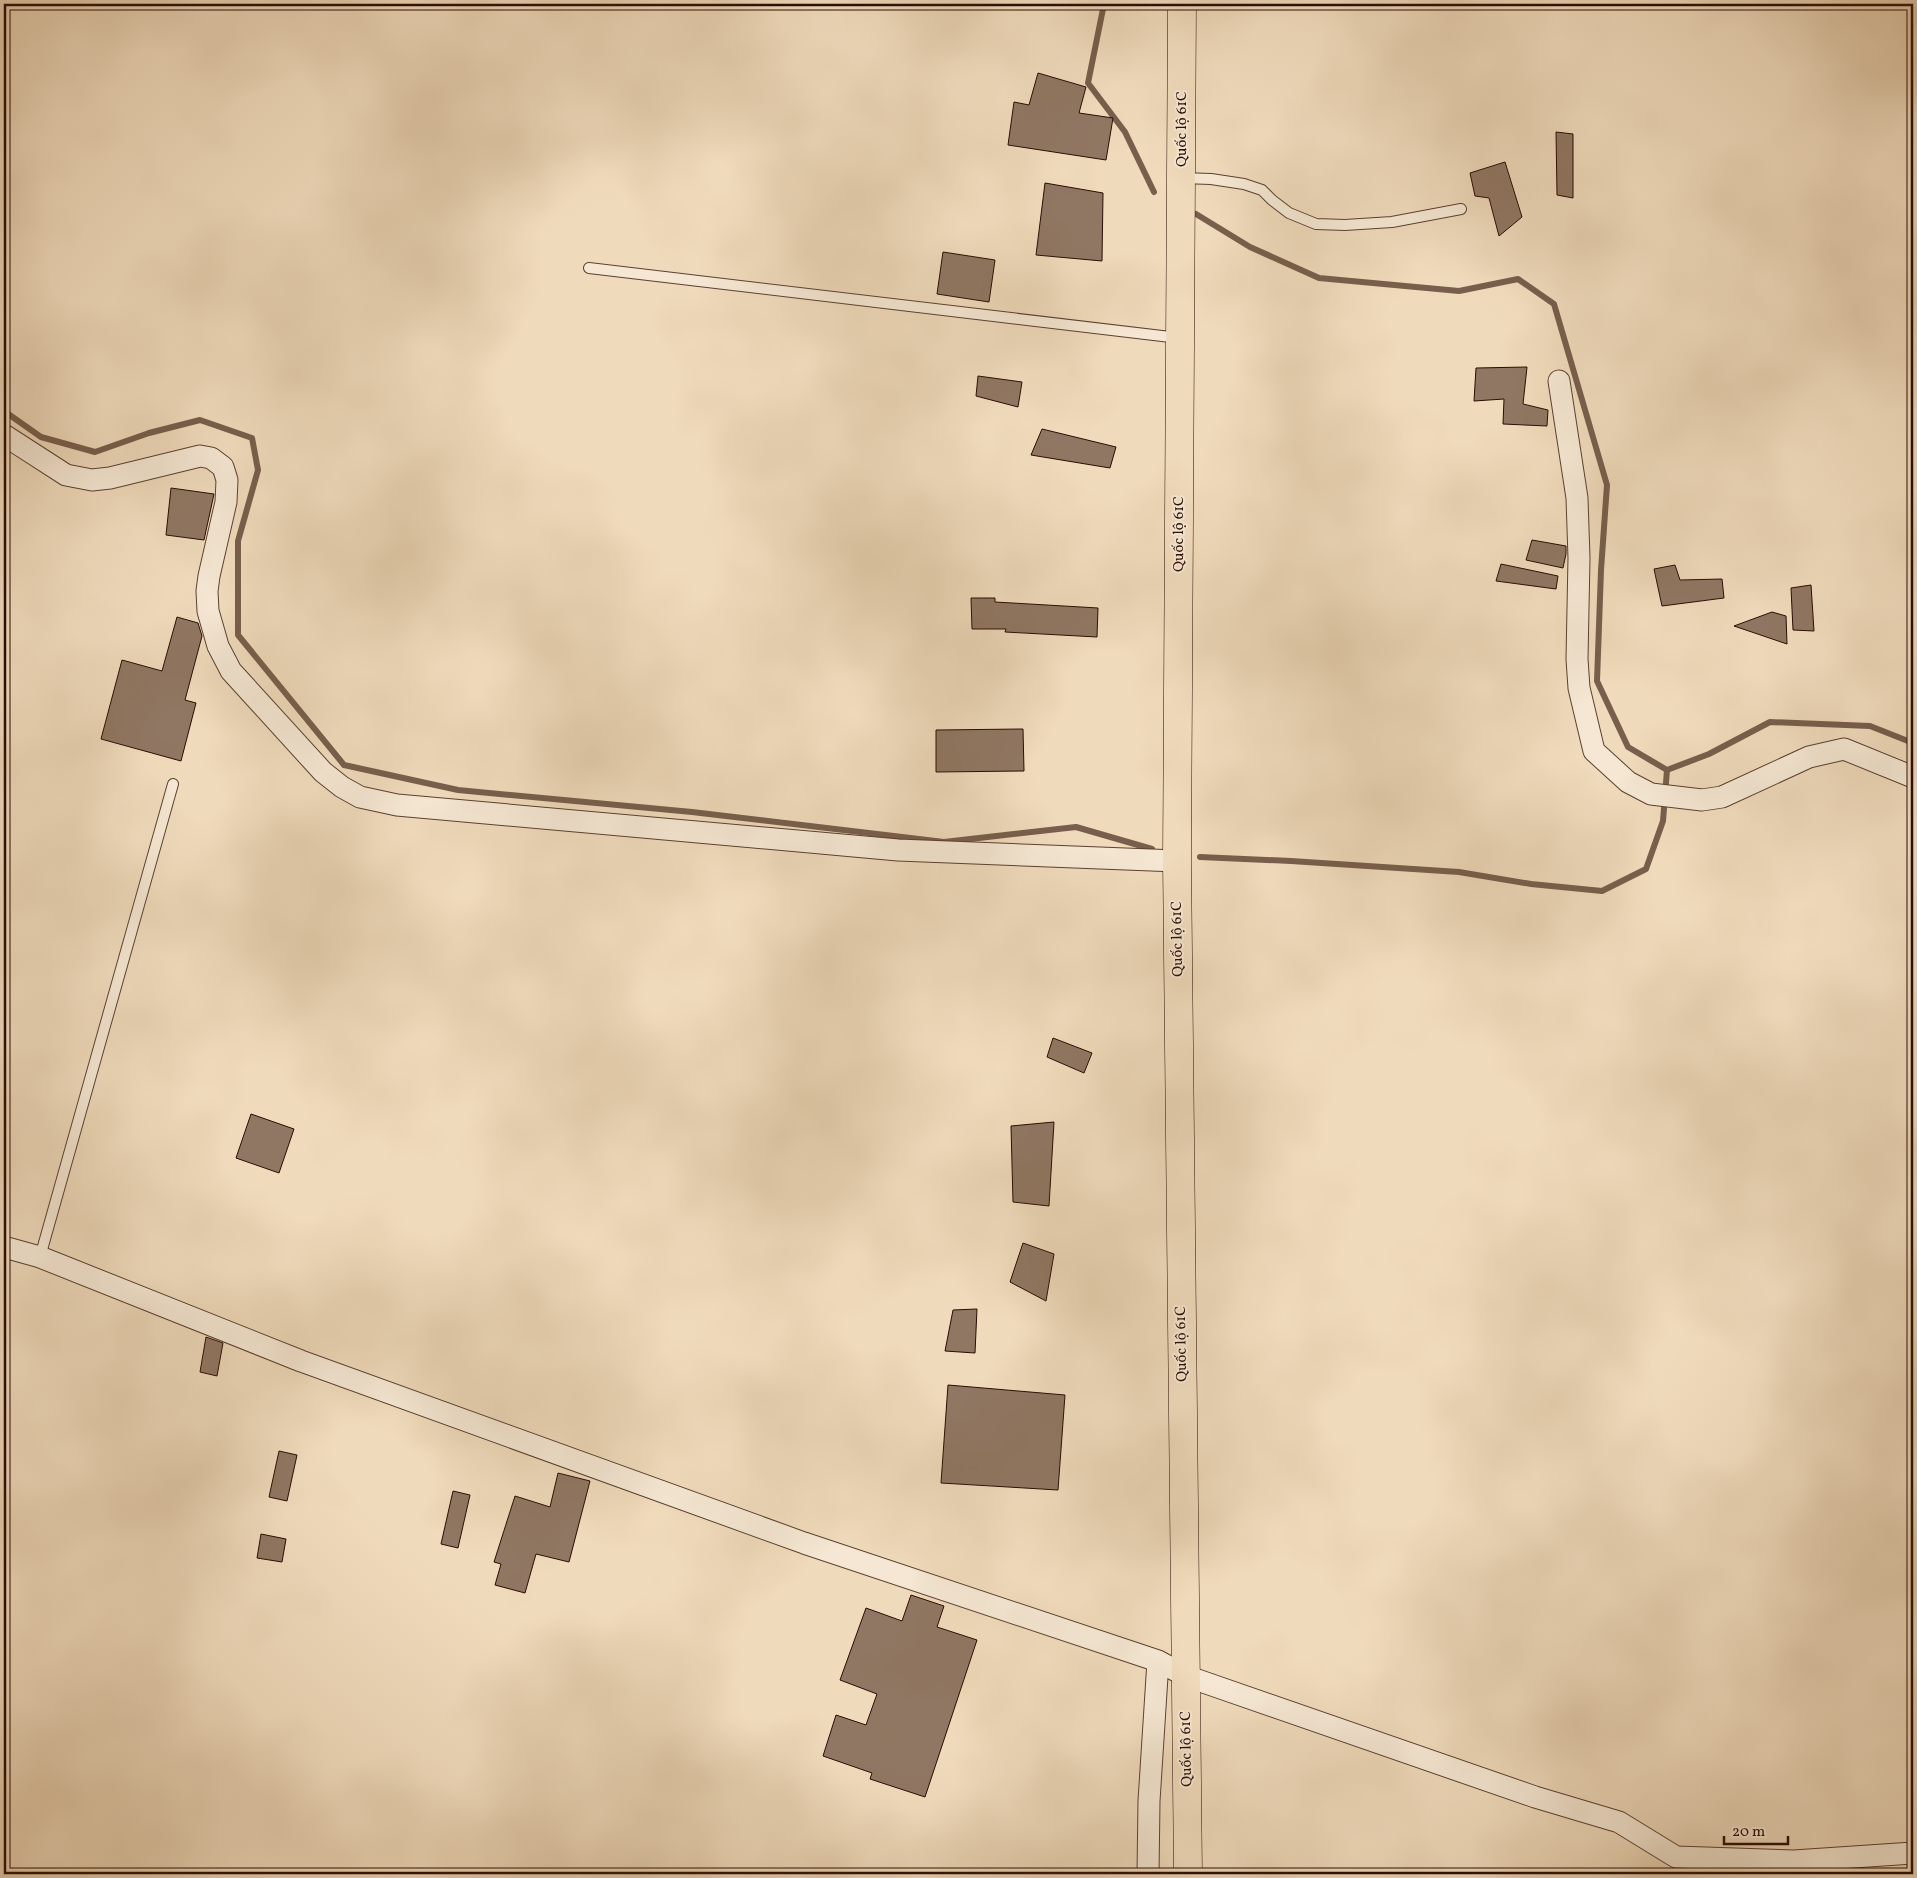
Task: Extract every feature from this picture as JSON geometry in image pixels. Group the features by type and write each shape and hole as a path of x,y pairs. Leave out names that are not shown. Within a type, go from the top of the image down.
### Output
{"highway":[{"name":"Quốc lộ 61C","path":"1182,4 1177,861 1188,1874"}],"street":[{"path":"1559,381 1577,498 1579,558 1577,659 1579,688 1594,751 1628,782 1651,794 1702,800 1722,798 1808,757 1844,749 1913,777"},
{"path":"4,435 66,475 92,480 110,478 200,456 211,458 223,467 227,480 226,502 208,576 207,592 208,611 218,646 231,671 323,772 342,787 360,797 397,805 898,850 1177,861"},
{"path":"4,1247 40,1257 302,1361 804,1543 1158,1660 1186,1676 1535,1797 1619,1822 1676,1857 1794,1861 1913,1853"},
{"path":"1148,1874 1149,1801 1158,1660"}],"lane":[{"path":"1181,178 1211,178 1244,184 1262,190 1289,213 1316,224 1345,225 1392,222 1461,209"},
{"path":"588,268 1180,338"},
{"path":"40,1257 173,784"}],"building":[{"path":"1038,73 1086,87 1079,113 1113,118 1106,160 1008,145 1014,102 1029,105"},
{"path":"1556,132 1573,134 1573,198 1557,195"},
{"path":"1505,162 1522,217 1499,236 1489,198 1475,196 1470,173"},
{"path":"1045,183 1103,193 1102,261 1036,255"},
{"path":"943,252 995,260 989,302 937,294"},
{"path":"1527,367 1523,404 1548,410 1547,426 1503,424 1504,399 1474,401 1476,368"},
{"path":"978,376 1022,382 1018,407 976,396"},
{"path":"1042,429 1116,447 1110,468 1031,455"},
{"path":"171,488 214,494 204,540 166,535"},
{"path":"1532,540 1566,546 1563,568 1526,560"},
{"path":"1501,564 1558,576 1556,589 1496,581"},
{"path":"1675,565 1680,580 1722,579 1724,598 1662,606 1654,569"},
{"path":"1811,585 1814,631 1793,630 1791,588"},
{"path":"971,598 995,598 995,602 1098,608 1097,637 1005,632 1006,629 972,629"},
{"path":"1772,612 1786,616 1787,644 1734,626"},
{"path":"177,617 198,623 202,636 185,700 196,703 181,761 101,739 122,660 162,671"},
{"path":"1023,729 1024,771 936,772 936,730"},
{"path":"1053,1038 1092,1053 1084,1073 1047,1057"},
{"path":"251,1114 294,1129 279,1173 236,1158"},
{"path":"1054,1122 1049,1206 1013,1202 1011,1126"},
{"path":"1023,1243 1054,1254 1046,1301 1010,1282"},
{"path":"977,1309 975,1353 945,1351 953,1310"},
{"path":"206,1337 223,1343 217,1376 200,1372"},
{"path":"948,1385 1065,1395 1058,1490 941,1483"},
{"path":"279,1451 297,1455 287,1501 269,1497"},
{"path":"558,1473 590,1481 569,1562 536,1554 525,1593 495,1585 501,1564 494,1562 515,1496 550,1507"},
{"path":"453,1491 470,1495 458,1548 441,1544"},
{"path":"261,1534 286,1539 282,1562 257,1558"},
{"path":"911,1595 944,1606 937,1627 977,1640 925,1797 870,1779 872,1773 823,1756 836,1715 866,1725 877,1694 840,1680 866,1608 902,1621"}],"waterway":[{"path":"1104,4 1088,83 1125,132 1154,192"},
{"path":"1196,214 1250,247 1319,278 1459,291 1518,279 1554,304 1607,485 1601,570 1597,681 1628,747 1667,770 1709,754 1770,722 1870,726 1913,743"},
{"path":"4,411 41,437 95,452 149,433 200,420 252,438 258,470 238,541 238,635 344,765 458,790 692,812 944,842 1076,827 1152,849"},
{"path":"1200,857 1459,872 1531,884 1602,891 1646,869 1663,821 1667,770"}]}
